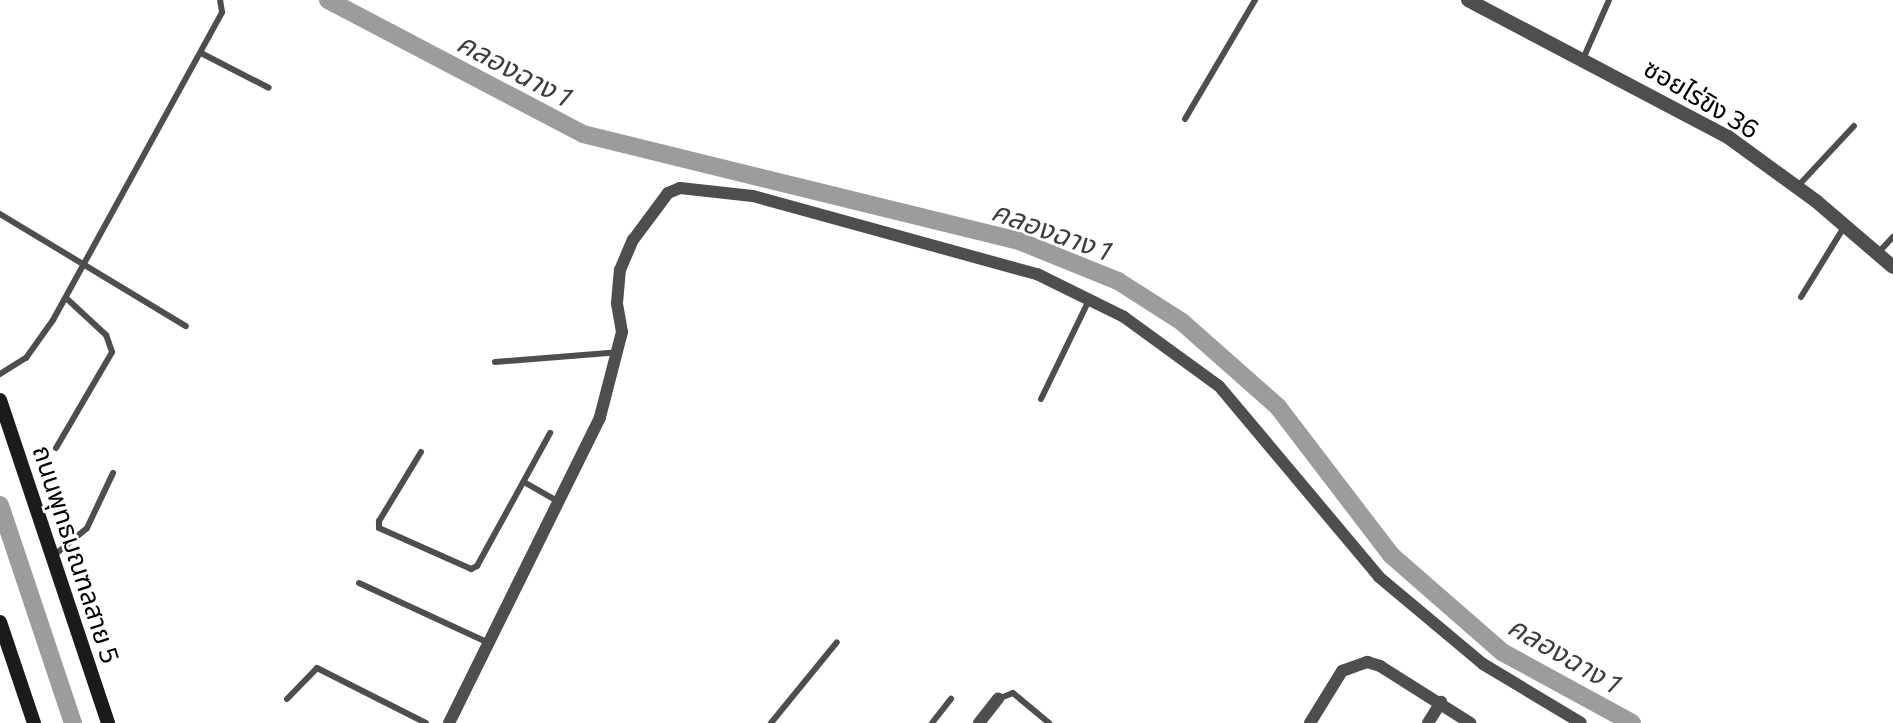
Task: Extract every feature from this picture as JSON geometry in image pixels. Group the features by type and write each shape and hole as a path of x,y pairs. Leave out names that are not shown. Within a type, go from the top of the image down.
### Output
{"main road":[{"name":"ถนนพุทธมณฑลสาย 5","path":"0,400 108,723"},
{"path":"0,622 34,723"}],"street":[{"name":"ซอยไร่ขิง 36","path":"1468,0 1728,137 1797,187 1893,267"},
{"path":"449,723 600,417 619,352 620,270 647,219 668,193 680,188 753,196 1037,274 1124,317 1219,386 1379,577 1483,664 1581,723"},
{"path":"1310,723 1342,671 1367,662 1441,702 1470,723"},
{"path":"979,723 998,699"},
{"path":"1428,723 1441,702"}],"lane":[{"path":"0,374 26,358 84,266 222,12 220,0"},
{"path":"1185,119 1255,0"},
{"path":"1583,59 1609,0"},
{"path":"201,53 269,88"},
{"path":"1797,187 1854,126"},
{"path":"0,214 186,326"},
{"path":"1801,297 1845,225"},
{"path":"1878,253 1893,236"},
{"path":"56,448 112,352 106,335 65,298"},
{"path":"1041,399 1090,299"},
{"path":"495,362 619,352"},
{"path":"421,452 379,521 379,528 464,568 477,566 550,433"},
{"path":"52,557 87,528 113,473"},
{"path":"524,482 559,502"},
{"path":"359,583 489,643"},
{"path":"771,723 837,642"},
{"path":"287,699 313,670 326,669 426,723"},
{"path":"998,699 1013,693 1049,723"},
{"path":"932,723 951,699"}],"waterway":[{"name":"คลองฉาง 1","path":"328,0 583,134 1019,241 1118,281 1182,322 1278,407 1391,555 1502,652 1632,723"},
{"path":"0,505 73,723"}]}
